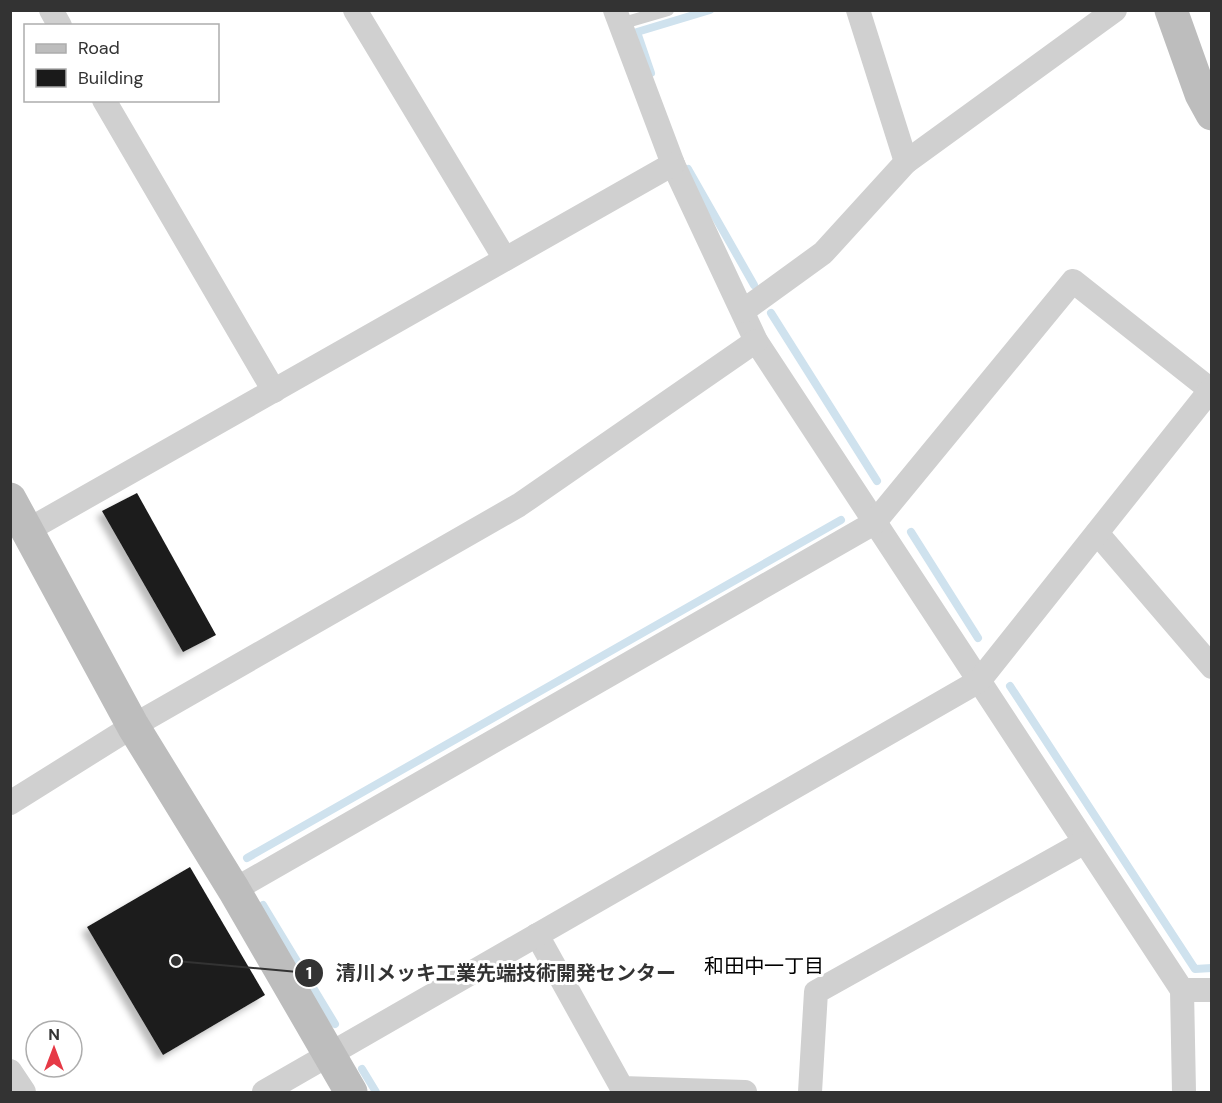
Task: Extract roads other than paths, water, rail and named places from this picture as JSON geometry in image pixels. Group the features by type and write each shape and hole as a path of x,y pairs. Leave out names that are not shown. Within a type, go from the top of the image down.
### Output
{"street":[{"path":"51,10 59,24"},
{"path":"355,10 505,259"},
{"path":"858,10 906,162"},
{"path":"743,311 823,253 906,162 1115,10"},
{"path":"1170,10 1201,94 1212,114"},
{"path":"618,17 673,164 756,341 1083,843 1182,990 1184,1092"},
{"path":"105,102 274,390"},
{"path":"28,530 673,164"},
{"path":"234,890 874,523 1073,281 1211,390 979,681 264,1092"},
{"path":"10,803 133,726 519,505 756,341"},
{"path":"10,499 133,726 234,890 351,1092"},
{"path":"1096,533 1212,667"},
{"path":"810,1092 816,992 1083,843"},
{"path":"537,935 622,1088 745,1092"},
{"path":"1182,990 1212,990"},
{"path":"10,1071 24,1092"}],"lane":[{"path":"618,17 668,10"}],"waterway":[{"path":"651,73 637,32 710,10"},
{"path":"688,169 754,285"},
{"path":"771,313 877,481"},
{"path":"247,858 841,520"},
{"path":"911,532 978,638"},
{"path":"1010,686 1195,969 1212,968"},
{"path":"263,905 335,1024"},
{"path":"362,1069 376,1092"}],"place":[{"name":"清川メッキ工業先端技術開発センター","path":"176,961"}],"district":[{"name":"和田中一丁目","path":"764,966"}]}
